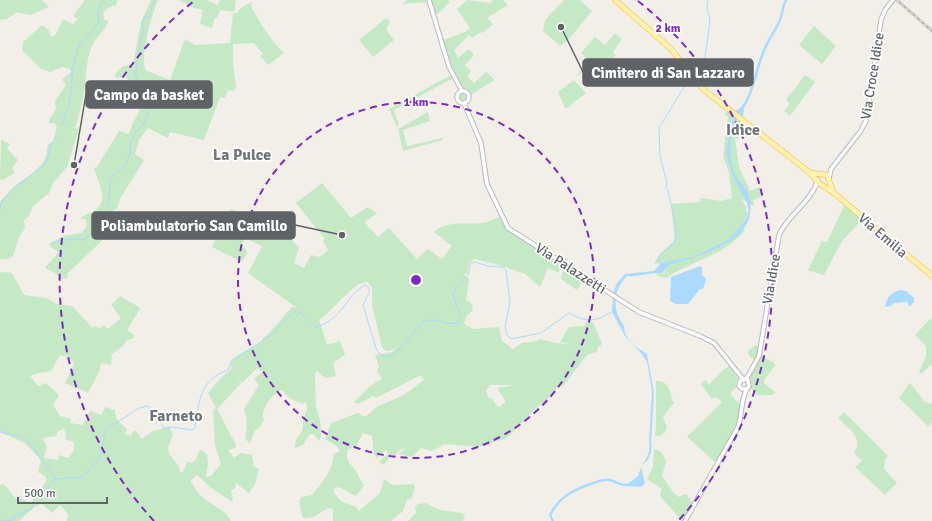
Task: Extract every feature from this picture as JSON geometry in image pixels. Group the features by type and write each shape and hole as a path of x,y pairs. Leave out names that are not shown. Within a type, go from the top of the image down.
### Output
{"main road":[{"name":"Via Palazzetti","path":"429,0 447,60 461,92 469,95 466,104 481,143 487,184 508,228 646,316 708,339 720,349 739,376 744,380"},
{"name":"Via Emilia","path":"615,0 665,43 701,87 809,172 932,276"},
{"name":"Via Croce Idice","path":"828,179 831,170 860,132 866,120 880,28 884,13 893,0"},
{"name":"Via Palazzetti","path":"461,92 457,98 460,102 466,104"},
{"name":"Via Croce Idice","path":"822,174 831,170"},
{"name":"Via Emilia","path":"809,172 827,175 834,193"},
{"path":"818,180 822,174"},
{"path":"823,185 828,179"},
{"name":"Via Idice","path":"744,380 748,376 759,356 773,266 783,228 814,190 818,180"},
{"name":"Via Idice","path":"814,190 823,185"},
{"path":"685,521 738,427 744,389 749,386 744,380 739,386 744,389"}],"green space":[{"path":"0,0 42,0 49,7 30,15 17,12 7,19 0,20"},
{"path":"85,0 117,0 116,5 104,11 104,19 106,21 109,19 108,23 93,44 90,52 84,95 75,128 79,129 67,167 53,183 49,193 33,206 29,216 24,220 25,228 19,237 13,256 8,259 0,259 0,202 14,186 32,174 42,164 46,157 48,144 53,141 57,127 55,123 49,123 49,120 56,109 55,101 66,85 62,79 71,72 70,69 62,67 50,72 41,69 22,50 23,42 42,25 49,30 52,37 56,34 63,19 73,24 78,19 73,16"},
{"path":"151,0 158,0 152,16 144,54 145,70 170,80 185,39 195,45 230,43 233,13 237,13 242,7 252,2 251,6 261,25 284,53 268,65 260,56 263,54 254,43 233,44 233,64 236,87 233,91 228,90 225,98 220,97 204,140 170,132 168,138 148,128 139,140 135,154 144,160 120,199 117,209 114,209 107,227 110,233 67,274 68,278 61,279 55,273 45,268 59,252 52,248 49,244 64,236 81,233 87,226 86,220 80,218 97,209 102,200 101,189 94,168 97,167 119,131 129,134 141,107 118,98 121,91 130,82 125,77 116,78 115,74 123,66 133,65 141,22"},
{"path":"179,0 206,0 218,5 220,0 235,0 236,2 234,12 220,10 217,18 215,18 212,28 200,24 203,10 194,8"},
{"path":"407,0 448,0 450,2 434,17 428,2 402,4"},
{"path":"467,0 490,3 493,0 503,0 508,5 487,18 493,24 484,32 479,33 472,38 469,35 454,50 458,58 469,49 474,55 465,65 471,71 467,76 474,83 486,72 495,80 472,94 469,102 464,104 457,102 458,90 453,78 394,110 399,125 397,127 389,109 451,75 441,41 465,32 470,28 457,9"},
{"path":"564,0 580,0 592,11 568,40 560,46 543,31 545,20"},
{"path":"386,18 390,22 386,30 394,40 373,57 359,40"},
{"path":"814,26 836,46 822,64 799,45"},
{"path":"615,33 622,39 613,52 616,55 598,75 588,68 576,77 589,60 581,53 595,37 605,45"},
{"path":"805,75 815,82 790,116 784,111 790,104 786,100"},
{"path":"574,80 586,93 565,108 558,92"},
{"path":"728,110 744,123 738,139 735,138 739,167 750,191 760,187 763,196 753,200 754,205 741,198 746,207 746,212 749,212 742,226 745,230 728,246 666,278 656,275 659,272 664,274 668,262 654,264 660,254 675,240 671,204 700,202 701,198 721,201 732,198 729,173 723,156 728,116 724,115"},
{"path":"428,112 430,121 403,130 407,146 443,138 443,140 403,151 398,129"},
{"path":"1,140 10,144 7,148 8,150 18,160 12,168 15,173 2,180 0,179"},
{"path":"322,183 351,218 368,207 377,213 365,222 369,228 366,231 370,228 378,237 389,228 417,259 428,249 442,259 452,246 434,232 439,228 451,224 483,223 500,217 506,228 561,263 559,273 548,268 540,287 525,274 496,264 474,259 469,263 467,273 464,275 469,279 466,300 471,303 473,310 466,317 464,324 473,329 499,327 502,341 513,349 522,343 537,341 540,339 556,343 572,344 560,342 569,327 584,326 587,321 593,322 602,344 598,347 597,352 587,355 563,386 558,387 545,402 537,407 507,438 479,447 445,444 432,451 421,448 412,457 399,454 407,446 397,452 396,455 390,456 384,465 379,462 389,453 386,452 387,449 377,458 374,454 372,436 363,433 356,446 348,450 347,459 364,485 356,496 339,487 334,488 334,493 341,501 356,507 359,511 380,493 384,479 393,485 413,484 415,486 412,498 407,500 403,511 391,521 333,521 333,509 329,508 313,517 303,518 299,502 301,497 312,495 329,471 334,454 340,451 337,446 325,439 331,423 358,413 365,417 378,406 404,395 424,380 421,375 376,398 373,396 358,404 354,402 370,386 382,379 377,371 379,366 375,355 392,352 397,347 386,351 382,347 372,305 372,287 367,282 362,283 350,291 319,320 327,345 340,341 345,355 333,363 336,376 325,378 317,371 315,374 316,407 320,419 321,429 319,441 314,434 310,434 303,445 295,448 296,441 302,430 307,408 305,401 303,404 289,398 282,390 278,391 268,402 263,412 264,420 259,428 255,430 250,443 245,439 247,424 244,409 259,385 254,379 263,372 257,368 242,383 230,365 236,357 263,341 263,338 292,307 297,308 248,273 262,247 270,250 245,238 241,247 246,249 247,253 242,262 212,247 231,209 260,225 269,234 272,233 277,223 299,248 294,263 304,268 311,255 320,257 328,250 323,241 325,239 296,203","holes":["490,385 516,385 497,388 506,402 499,407 492,398 489,399 486,391"]},
{"path":"845,204 863,219 842,241 824,275 808,270 822,241 827,242"},
{"path":"563,267 566,267 584,279 577,290 561,279"},
{"path":"0,272 12,273 24,295 46,298 57,304 72,306 93,328 94,326 100,328 103,325 108,329 121,318 111,305 120,296 140,309 127,330 133,334 134,338 127,340 122,347 112,354 111,365 101,363 99,372 88,393 65,383 74,364 70,358 65,356 60,355 51,371 30,376 38,386 46,383 59,395 53,405 60,416 71,419 70,423 83,425 90,411 102,415 105,407 115,410 120,423 127,429 125,433 130,436 135,430 142,439 153,431 169,427 173,434 168,448 169,454 178,465 180,472 183,472 187,462 192,463 196,460 199,451 201,450 207,454 208,464 206,477 211,476 221,464 215,445 213,411 216,408 208,393 232,368 241,383 217,409 236,445 235,448 228,450 234,458 241,453 252,455 254,466 259,469 255,484 249,493 236,483 235,488 231,491 233,500 231,501 210,487 197,475 190,481 200,495 222,510 231,521 67,521 68,514 60,505 52,513 41,503 37,507 36,505 19,521 0,521 0,486 2,484 6,486 16,499 22,499 30,503 46,482 46,477 38,472 41,460 25,443 0,432","holes":["64,429 66,433 65,439 74,442 74,450 68,458 59,455 58,460 44,458 47,447 43,438 56,436 58,431"]},
{"path":"932,317 932,364 921,374 919,372 926,356 926,346 915,335"},
{"path":"756,345 762,346 760,355 776,364 764,380 764,383 775,392 773,395 755,395 756,393 751,389 751,384 748,379 756,360 749,356 748,351"},
{"path":"730,366 738,379 736,382 736,388 731,392 731,395 741,406 737,426 716,463 687,437 722,402 717,398 711,398 701,384 705,380 709,384 723,370"},
{"path":"656,381 665,383 674,403 663,417 667,427 665,432 660,436 655,436"},
{"path":"910,383 925,402 932,404 932,422 928,426 899,398"},
{"path":"844,412 888,456 885,459 884,469 897,483 885,495 855,467 862,461 854,453 857,448 857,442 854,433 838,418"},
{"path":"656,449 661,452 666,461 662,476 673,492 679,497 686,494 694,504 685,521 682,521 660,496 662,489 647,479 653,467 654,450"},
{"path":"425,503 440,510 462,513 465,517 463,521 408,521 416,513 415,507 418,504"}],"water":[{"path":"742,107 744,109 743,116 736,120 732,134 730,154 732,167 735,174 748,194 751,210 747,223 739,234 727,243 697,256 668,265 663,273 627,276 622,281 617,293 617,312 624,325 625,333 634,345 647,354 654,393 651,452 648,459 642,466 648,455 650,447 652,391 647,362 641,353 625,336 612,312 613,293 617,283 625,274 654,271 661,263 693,257 727,241 743,224 749,213 747,203 733,176 726,153 735,111"},
{"path":"700,266 702,268 702,275 706,279 703,289 700,289 688,304 676,304 670,301 671,277"},
{"path":"900,290 906,291 914,298 914,302 910,306 908,305 908,302 894,303 891,306 885,307 890,296"},
{"path":"641,468 645,483 641,487 625,486 638,476"}],"waterway":[{"path":"62,124 66,118 64,115 69,105 73,67 79,45 99,22 98,11 104,0"},
{"path":"51,244 68,239 84,240 92,232 94,232 96,228 103,225 109,202 110,179 125,165 130,154 130,143 137,130 143,125 152,104 148,99 148,86 139,82 135,74 144,28 142,26 145,16 149,17 154,0"},
{"path":"705,58 710,20 707,8 708,0"},
{"path":"741,110 749,96 760,60 780,20 786,0"},
{"path":"661,266 658,258 674,243 676,233 668,191 666,188 667,183 660,156 659,128 686,84"},
{"path":"0,208 2,201 16,187 46,163 51,145 57,136"},
{"path":"0,521 13,520 14,515 21,515 25,511 31,510 55,479 83,477 99,458 107,429 139,408 148,406 151,408 164,428 172,427 192,430 195,428 202,393 211,380 218,374 228,370 232,360 270,336 295,311 301,313 315,327 324,324 337,314 353,295 365,285 369,288 369,293 363,305 377,351 383,357 394,355 423,322 427,320 435,320 453,324 458,323 461,318 453,295 456,287 468,275 470,264 474,262 488,266 503,267 506,270 510,302 505,327 507,335 511,339 541,333 569,313 586,320 591,320 607,315 613,311"},
{"path":"0,432 19,436 29,442 55,479"},
{"path":"553,521 550,515 555,507 563,498 575,491 588,485 606,480 628,485"}],"railway":[{"path":"897,0 932,31"}],"place":[{"name":"Cimitero di San Lazzaro","path":"561,27"},
{"name":"Campo da basket","path":"74,165"},
{"name":"Poliambulatorio San Camillo","path":"342,235"}],"district":[{"name":"Idice","path":"743,129"},
{"name":"La Pulce","path":"242,154"},
{"name":"Farneto","path":"176,415"}]}
